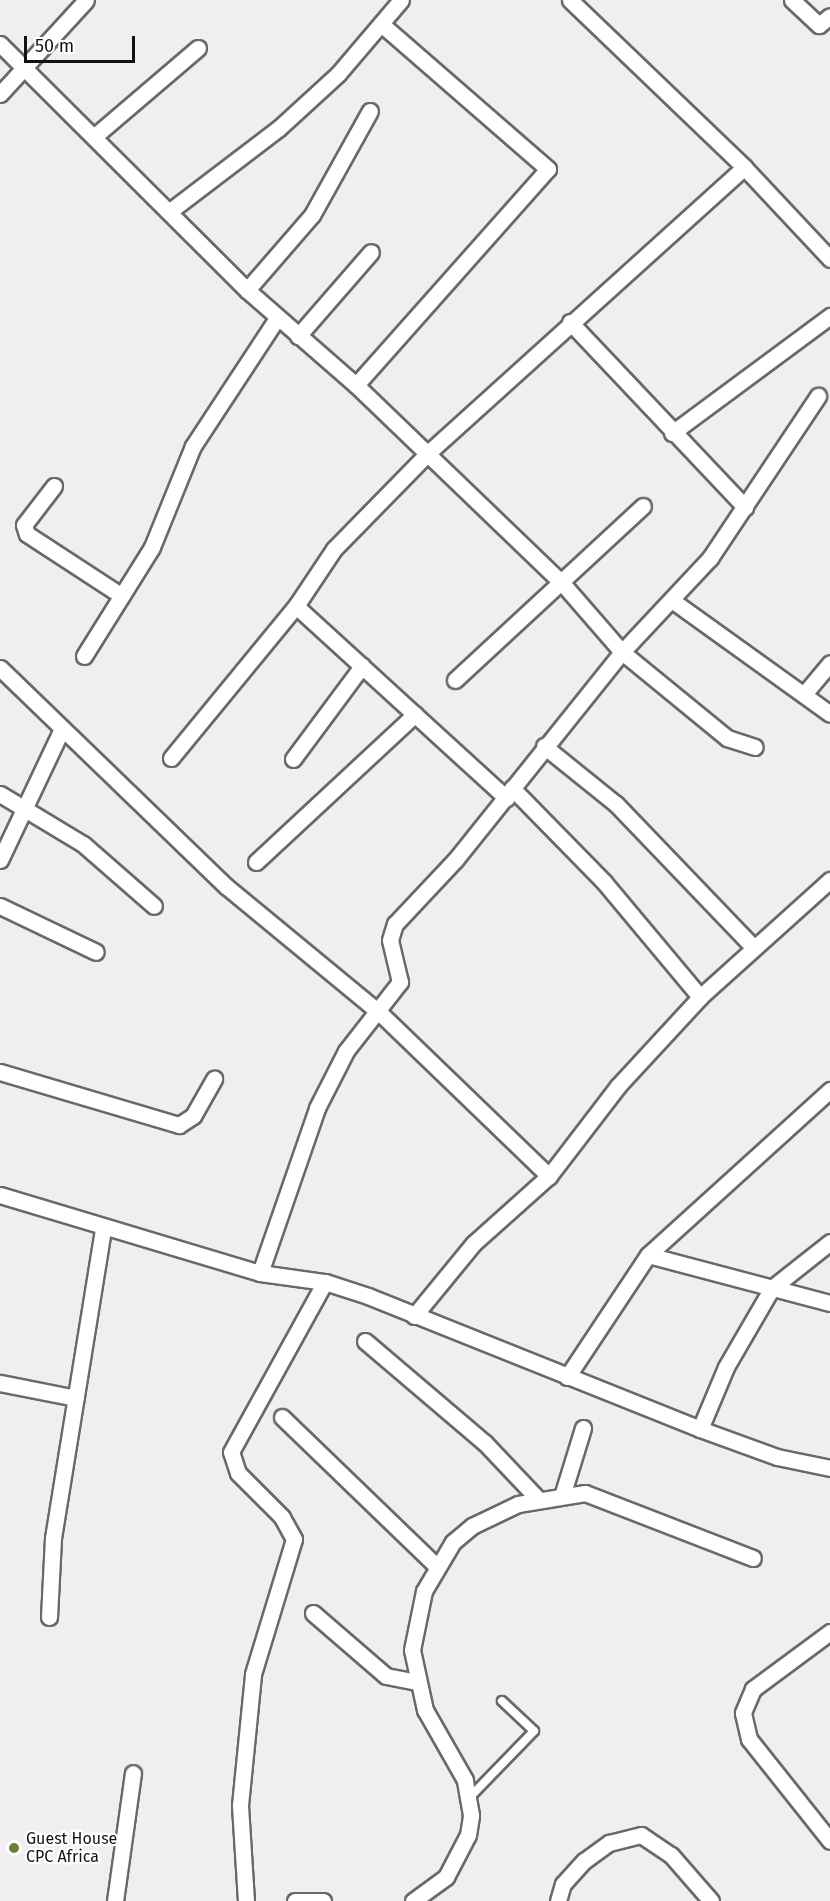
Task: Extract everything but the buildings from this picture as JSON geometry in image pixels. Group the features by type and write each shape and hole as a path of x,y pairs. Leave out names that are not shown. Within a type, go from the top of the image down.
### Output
{"street":[{"path":"0,94 24,71 86,0"},
{"path":"170,211 279,128 338,74 401,0"},
{"path":"570,0 744,167 830,259"},
{"path":"792,0 826,24"},
{"path":"356,386 548,169 381,24"},
{"path":"0,44 24,71 96,135 247,290 356,386 564,584 622,652 727,738 755,747"},
{"path":"96,135 198,48"},
{"path":"247,290 312,215 370,111"},
{"path":"171,758 296,606 334,549 428,453 570,322 744,167"},
{"path":"298,336 371,252"},
{"path":"672,433 830,316"},
{"path":"84,656 152,547 193,446 277,318"},
{"path":"570,322 672,433 745,507"},
{"path":"260,1274 317,1108 346,1051 380,1012 402,974 390,940 395,924 509,793 544,746 622,652 673,602 745,507 818,396"},
{"path":"54,486 24,525 27,534 122,596"},
{"path":"454,680 564,584 643,506"},
{"path":"673,602 805,693 830,714"},
{"path":"296,606 415,714 509,793 604,882 700,997"},
{"path":"805,693 830,663"},
{"path":"293,759 362,666"},
{"path":"0,668 61,731 146,805 227,887 380,1012 549,1176"},
{"path":"256,862 415,714"},
{"path":"0,860 24,805 61,731"},
{"path":"544,746 616,804 752,945"},
{"path":"0,794 24,805 83,844 154,906"},
{"path":"414,1316 474,1243 549,1176 618,1086 700,997 752,945 830,880"},
{"path":"0,906 96,952"},
{"path":"0,1072 179,1125 193,1116 214,1079"},
{"path":"567,1377 648,1255 830,1090"},
{"path":"0,1195 260,1274 325,1282 700,1429 777,1457 830,1468"},
{"path":"49,1617 53,1539 103,1228"},
{"path":"700,1429 726,1367 772,1288 830,1242"},
{"path":"648,1255 830,1303"},
{"path":"246,1901 240,1806 253,1674 294,1539 282,1517 238,1473 231,1452 325,1282"},
{"path":"365,1341 485,1443 537,1498"},
{"path":"0,1383 76,1398"},
{"path":"282,1417 435,1565"},
{"path":"563,1493 583,1428"},
{"path":"413,1901 440,1883 459,1857 468,1835 470,1797 425,1710 416,1682 415,1620 435,1565 472,1526 537,1498 563,1493 609,1500 753,1558"},
{"path":"313,1613 386,1676 416,1682"},
{"path":"830,1632 753,1689 743,1713 749,1739 830,1840"},
{"path":"115,1901 133,1773"},
{"path":"558,1901 563,1884 584,1861 609,1843 641,1835 671,1855 711,1901"},
{"path":"295,1901 323,1901"}],"lane":[{"path":"470,1797 534,1731 502,1701"}],"place":[{"name":"Guest House CPC Africa","path":"14,1848"}]}
